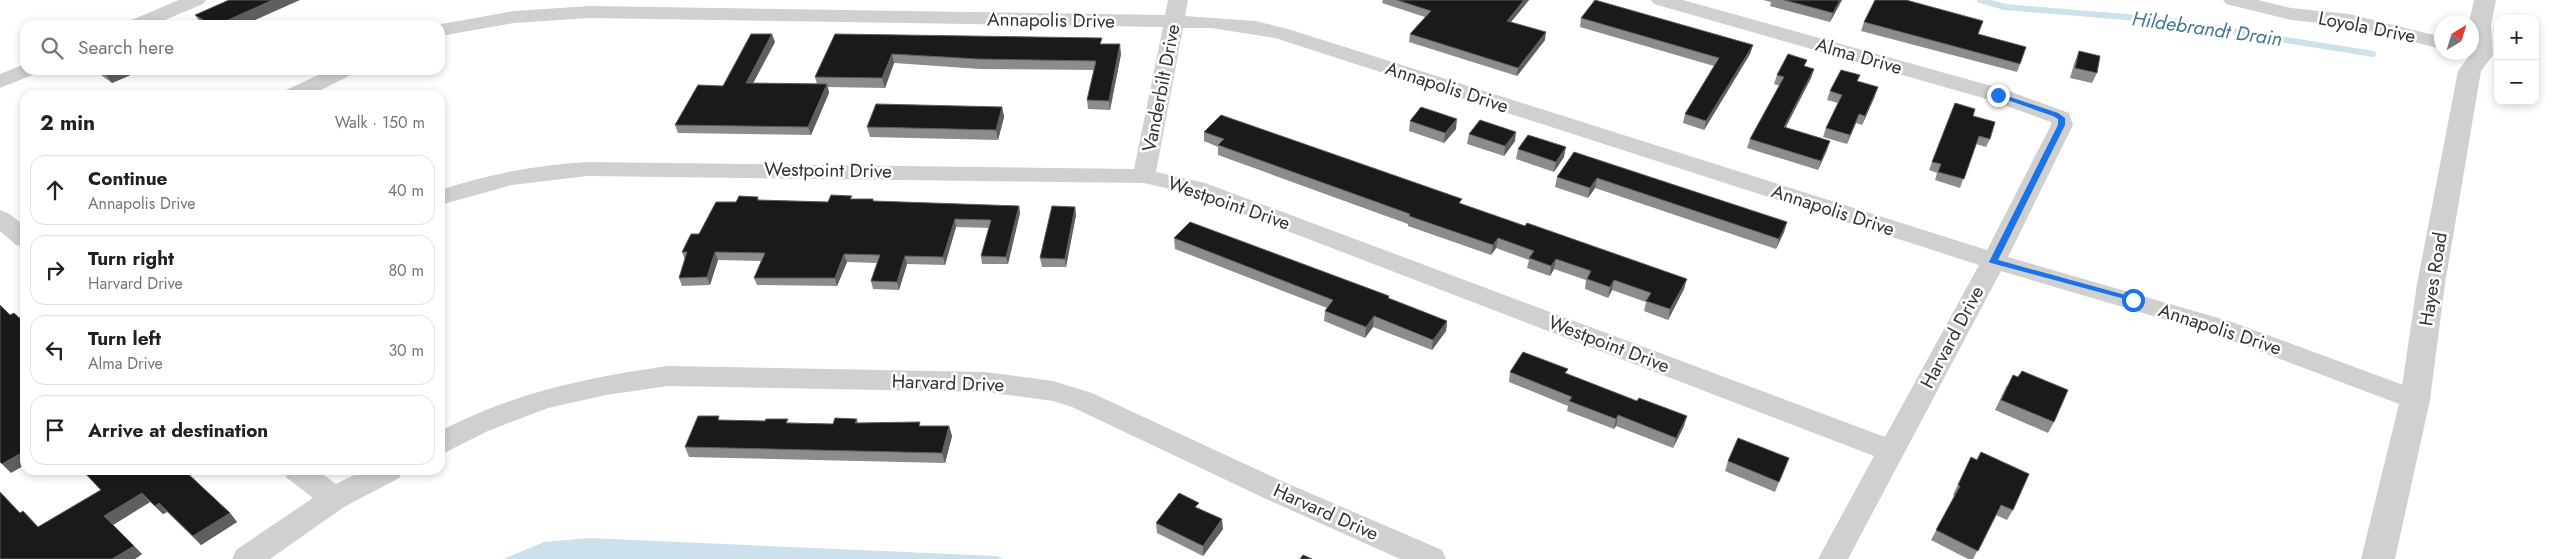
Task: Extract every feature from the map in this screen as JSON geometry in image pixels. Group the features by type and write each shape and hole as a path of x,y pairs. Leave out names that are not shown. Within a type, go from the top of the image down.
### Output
{"street":[{"path":"148,20 196,0"},
{"name":"Vanderbilt Drive","path":"1144,176 1178,0"},
{"name":"Alma Drive","path":"1661,0 1998,95 2055,114"},
{"name":"Loyola Drive","path":"2233,0 2291,14 2349,20 2434,41"},
{"name":"Hayes Road","path":"2479,34 2485,0"},
{"name":"Annapolis Drive","path":"445,29 540,12 1234,24 1281,33 1994,262 2223,328 2415,400"},
{"name":"Hayes Road","path":"2378,559 2415,400 2431,284 2470,71 2474,60"},
{"path":"0,82 20,73"},
{"path":"304,90 336,75"},
{"name":"Harvard Drive","path":"1832,559 1994,262 2062,125 2061,118 2055,114"},
{"name":"Westpoint Drive","path":"445,196 502,178 546,171 587,168 1144,176 1197,188 1891,450"},
{"name":"Harvard Drive","path":"445,441 478,424 543,399 606,385 668,376 985,382 1022,386 1082,400 1274,490 1431,559"},
{"path":"303,475 334,499"},
{"path":"247,559 334,499 380,475"}],"water":[{"path":"589,538 997,556 1003,559 503,559 544,542"}],"building":[{"path":"229,0 273,0 228,20 203,20 195,15"},
{"path":"1397,0 1524,0 1507,21 1546,32 1518,68 1410,34 1431,11"},
{"path":"1595,0 1753,45 1706,121 1685,114 1719,58 1581,18"},
{"path":"1784,0 1840,0 1833,13"},
{"path":"1875,0 1906,0 1983,21 1978,34 2026,47 2020,64 1864,22"},
{"path":"751,34 772,34 746,83 827,84 808,127 675,125 698,85 723,86"},
{"path":"835,34 1102,38 1100,44 1120,44 1109,101 1087,100 1096,61 978,59 892,54 882,78 815,77"},
{"path":"2079,51 2100,56 2097,73 2075,68"},
{"path":"1788,54 1807,60 1804,66 1814,69 1784,127 1830,141 1821,161 1750,139 1784,77 1777,75"},
{"path":"1841,70 1860,75 1857,81 1878,87 1865,116 1859,114 1850,135 1826,128 1842,95 1830,91"},
{"path":"1955,103 1975,109 1973,116 1995,122 1990,139 1979,136 1964,179 1938,172 1941,164 1932,162"},
{"path":"876,104 1002,107 996,130 867,127"},
{"path":"1421,107 1457,119 1445,133 1410,121"},
{"path":"1221,115 1462,199 1459,203 1525,226 1527,223 1687,279 1670,309 1646,301 1651,293 1614,280 1610,287 1587,279 1591,271 1556,259 1551,266 1529,258 1534,251 1498,238 1493,245 1218,145 1224,139 1204,132"},
{"path":"1480,120 1516,132 1505,146 1469,134"},
{"path":"1528,135 1566,147 1556,162 1518,149"},
{"path":"1574,152 1787,222 1779,239 1597,178 1590,188 1557,177"},
{"path":"831,195 852,196 850,199 873,199 873,201 1019,206 1006,257 981,256 991,220 955,219 943,257 905,256 897,282 871,281 880,255 844,254 835,278 754,278 765,253 715,252 707,277 679,278 687,252 682,252 691,234 699,234 716,202 736,202 739,196 758,197 757,200 828,202"},
{"path":"1052,206 1075,207 1065,259 1040,258"},
{"path":"1190,222 1389,296 1388,298 1447,321 1433,340 1374,316 1366,327 1325,311 1333,300 1174,238"},
{"path":"0,305 10,315 14,313 20,318 20,454 2,464 0,462"},
{"path":"1523,352 1568,369 1565,373 1637,401 1639,398 1687,416 1676,438 1618,415 1616,419 1569,401 1572,397 1510,372"},
{"path":"2022,371 2068,390 2054,422 2001,400 2013,375 2018,377"},
{"path":"698,416 719,416 718,420 765,421 766,419 788,419 786,423 833,424 835,418 857,419 855,423 920,422 919,426 949,426 942,453 685,447"},
{"path":"1738,438 1789,458 1779,482 1728,461"},
{"path":"1981,452 2029,474 2013,510 2001,505 1978,551 1936,530 1960,486 1958,485 1971,457 1977,460"},
{"path":"87,475 189,475 230,513 193,536 159,503 155,506 142,493 104,516 134,546 112,559 0,559 0,492 20,513 23,511 38,527 101,490"},
{"path":"1179,493 1199,503 1195,507 1222,519 1203,546 1156,523"},
{"path":"1303,555 1312,559 1300,559"}],"waterway":[{"name":"Hildebrandt Drain","path":"1980,0 2005,7 2163,20 2373,54"}],"route":[{"path":"1998,95 2055,114 2061,118 2062,125 1994,262 2133,300"}]}
